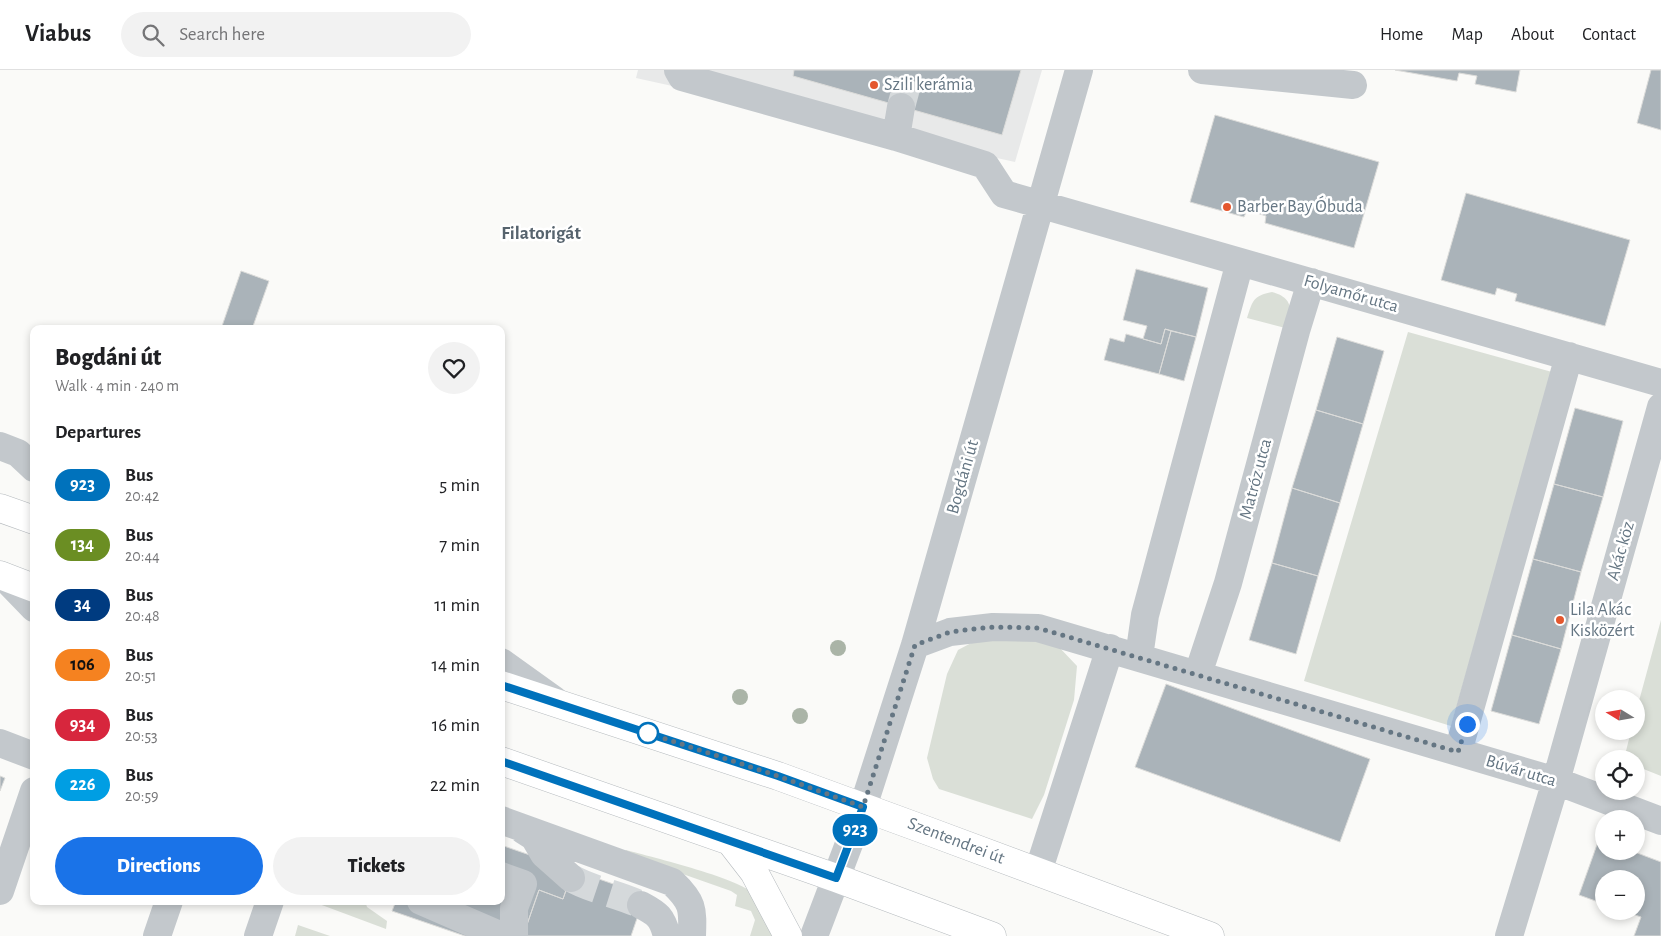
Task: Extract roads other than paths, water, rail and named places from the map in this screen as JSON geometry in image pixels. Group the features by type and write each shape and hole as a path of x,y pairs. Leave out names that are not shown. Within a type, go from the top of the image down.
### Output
{"main road":[{"path":"0,508 30,519"},
{"path":"1,576 30,587"},
{"name":"Szentendrei út","path":"505,686 778,776 1210,936"},
{"path":"505,762 836,878 992,936"},
{"path":"730,842 754,872 788,936"}],"street":[{"name":"Folyamőr utca","path":"678,70 682,77 896,137 985,165 1004,194 1661,383"},
{"name":"Bogdáni út","path":"814,936 863,807 915,645 1079,70"},
{"path":"1202,70 1353,85"},
{"path":"896,137 901,107"},
{"path":"1139,657 1145,615 1240,262"},
{"name":"Matróz utca","path":"1198,674 1228,583 1311,282"},
{"path":"1458,752 1569,356"},
{"name":"Akác köz","path":"1512,930 1661,407"},
{"path":"0,446 18,452 30,464"},
{"path":"1,576 30,604"},
{"name":"Búvár utca","path":"915,645 950,632 993,627 1042,618 1110,648 1556,781 1661,821"},
{"path":"1038,872 1110,648"},
{"path":"505,665 564,706"},
{"path":"0,743 30,754"},
{"path":"0,892 30,803"},
{"path":"508,822 534,837 544,854 571,878"},
{"path":"508,822 672,882 686,896 693,915 692,936"},
{"path":"505,877 523,884 514,908 514,936"},
{"path":"157,936 168,905"},
{"path":"258,936 269,905"},
{"path":"429,905 502,936"},
{"path":"641,905 654,911 663,920 667,936"}],"tunnel":[{"path":"901,107 911,70"},
{"path":"571,878 641,905"}],"place":[{"name":"Szili kerámia","path":"874,85"},
{"name":"Barber Bay Óbuda","path":"1227,207"},
{"name":"Lila Akác Kisközért","path":"1560,620"}],"district":[{"name":"Filatorigát","path":"541,233"}]}
